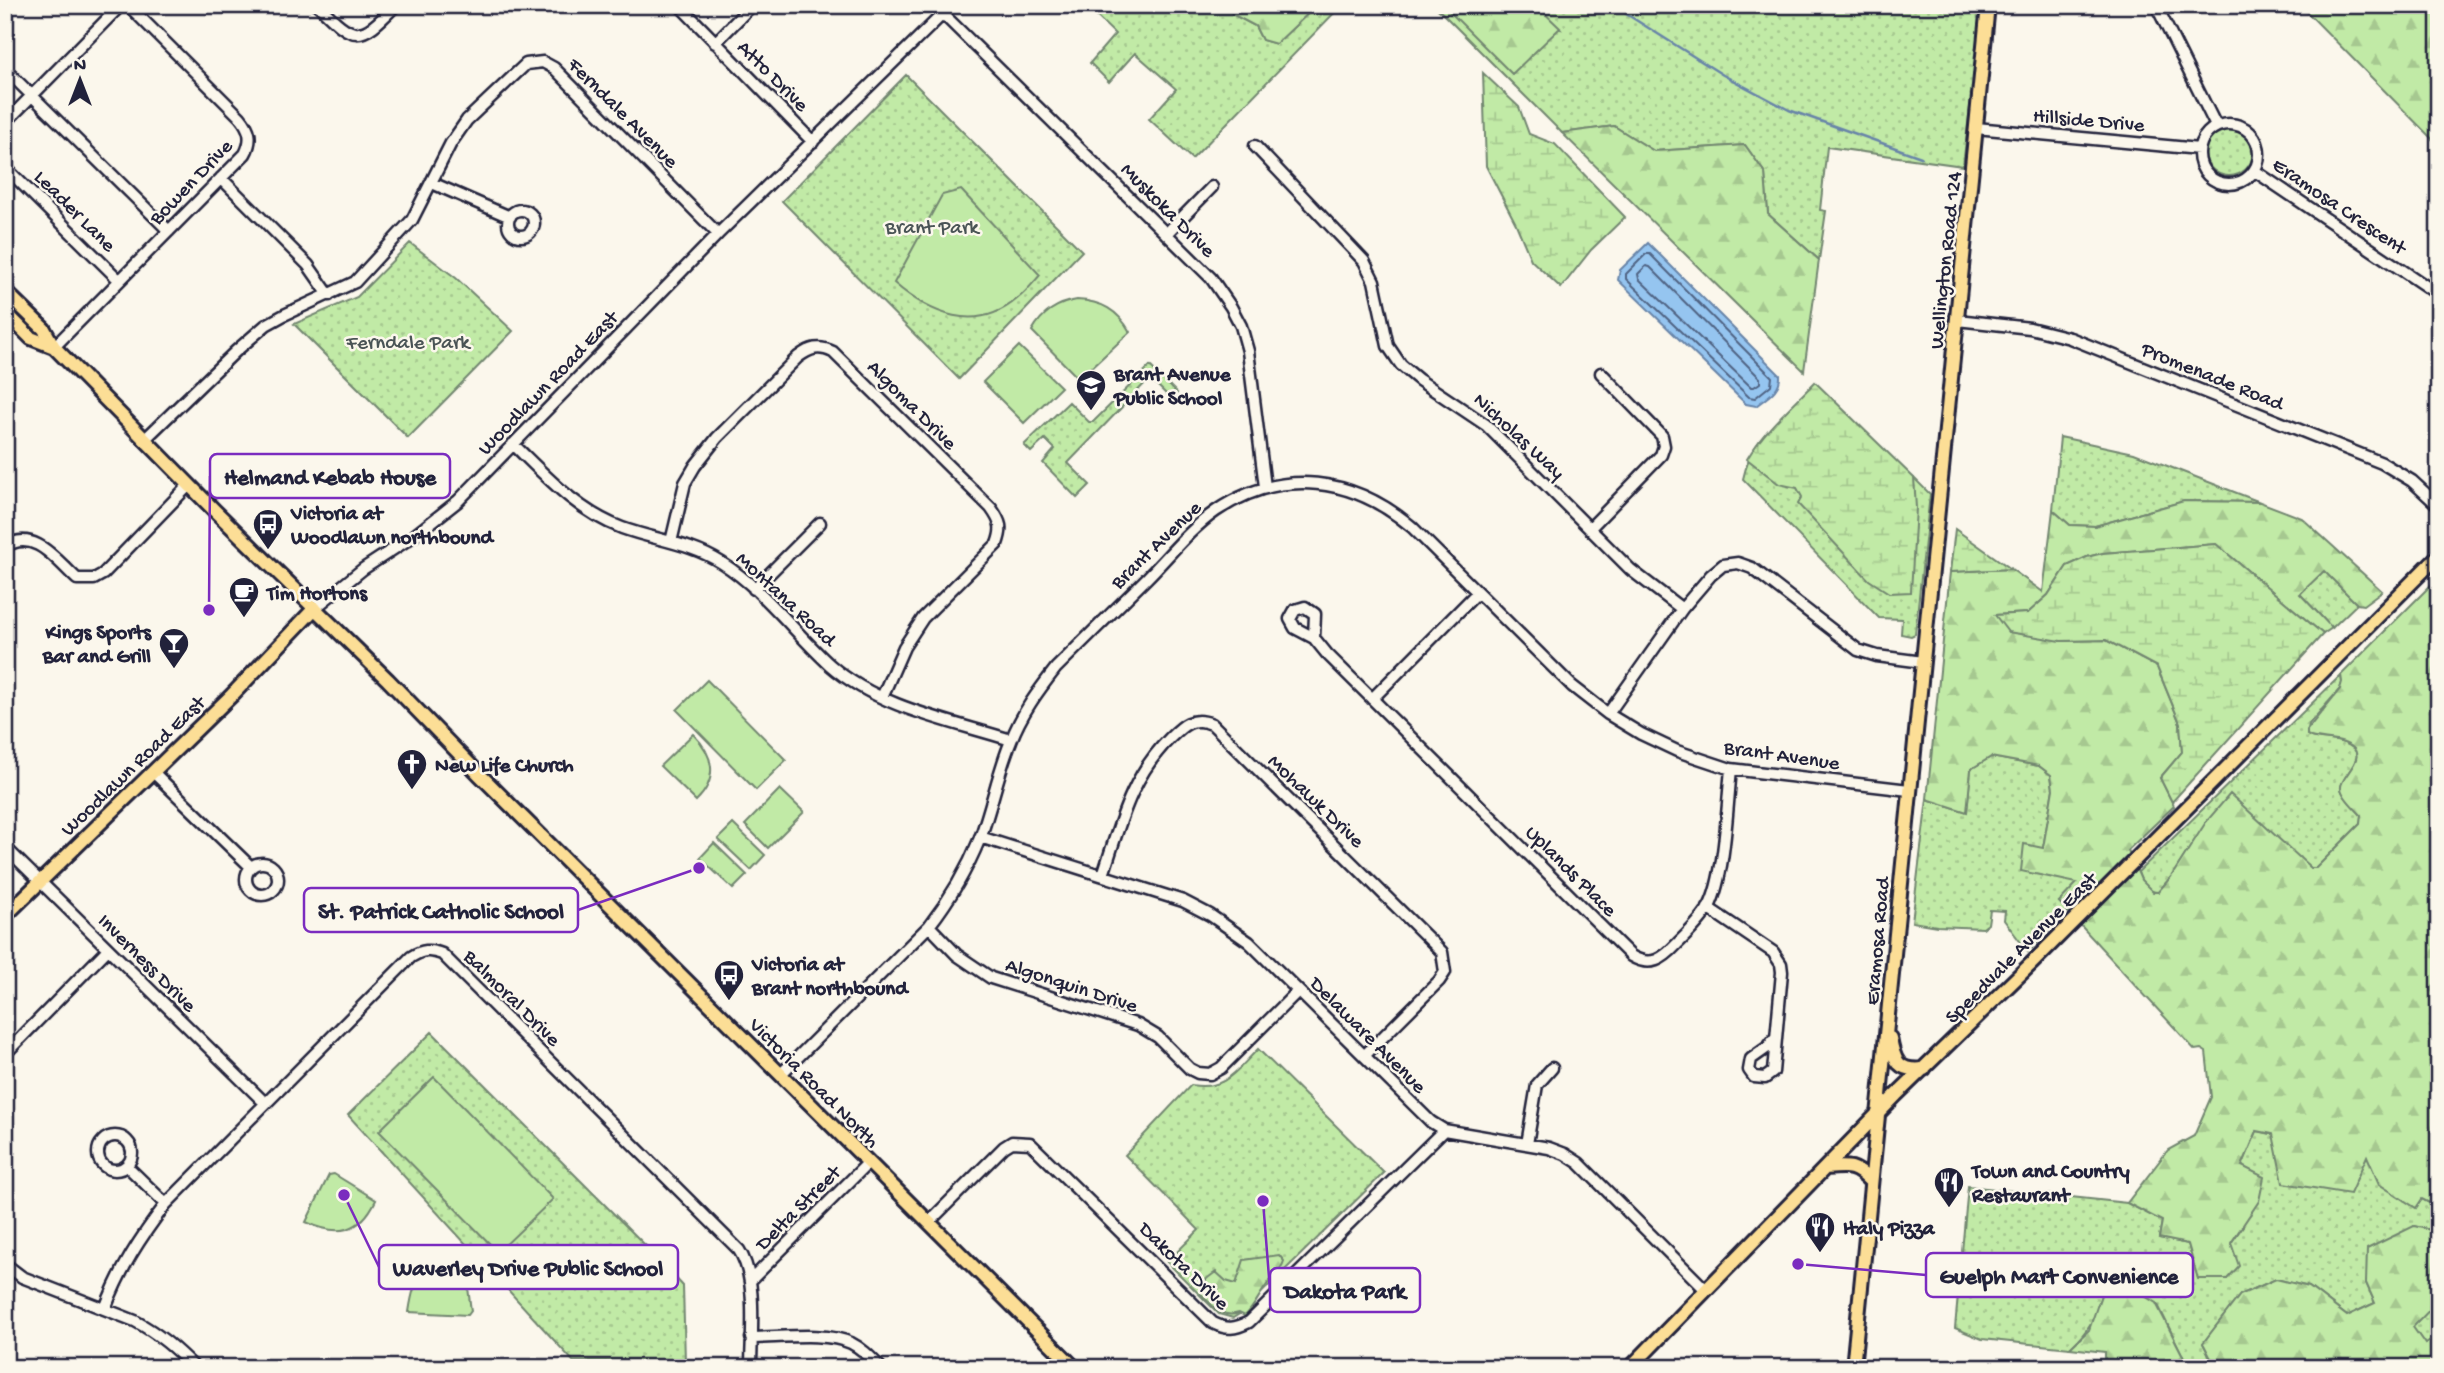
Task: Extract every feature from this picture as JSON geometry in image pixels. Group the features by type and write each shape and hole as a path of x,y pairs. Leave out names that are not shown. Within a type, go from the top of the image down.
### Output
{"main road":[{"name":"Wellington Road 124","path":"1937,518 1988,5"},
{"name":"Victoria Road North","path":"5,291 44,329 54,347 144,440 388,680 1075,1368"},
{"name":"Victoria Road North","path":"5,312 31,338 54,347"},
{"name":"Eramosa Road","path":"1851,1365 1888,1027 1937,518"},
{"name":"Speedvale Avenue East","path":"1630,1368 1878,1114 2439,555"},
{"name":"Woodlawn Road East","path":"5,916 232,695 315,608"},
{"path":"1888,1027 1896,1061 1901,1067 1924,1069"},
{"path":"1826,1168 1859,1169 1871,1182"}],"street":[{"path":"5,123 121,5"},
{"name":"Bowen Drive","path":"54,347 221,178 251,142 248,129 240,117 128,5"},
{"path":"318,5 346,32 357,34 371,30 396,5"},
{"name":"Atto Drive","path":"679,5 813,142"},
{"path":"715,43 752,5"},
{"name":"Woodlawn Road East","path":"315,608 363,569 428,526 458,501 719,234 952,5"},
{"path":"2156,5 2216,126 2202,139 2199,149"},
{"name":"Muskoka Drive","path":"943,14 1211,278 1231,307 1241,326 1248,351 1265,486"},
{"name":"Ferndale Avenue","path":"144,440 235,352 267,325 355,282 412,220 451,143 467,120 521,67 533,62 543,62 554,68 719,234"},
{"path":"5,69 169,231"},
{"name":"Eramosa Crescent","path":"2199,149 2199,161 2212,180 2235,184 2246,179 2255,170 2260,153 2253,135 2236,124 2216,126"},
{"name":"Hillside Drive","path":"1976,128 2199,149"},
{"name":"Nicholas Way","path":"1255,146 1364,261 1374,281 1388,345 1401,365 1486,425 1632,570 1682,609"},
{"name":"Leader Lane","path":"5,167 119,281"},
{"name":"Eramosa Crescent","path":"2255,170 2439,295"},
{"path":"221,178 307,265 329,295"},
{"path":"432,183 510,217"},
{"path":"1166,234 1212,187"},
{"name":"Promenade Road","path":"1957,320 2030,328 2070,338 2382,463 2412,481 2439,506"},
{"name":"Algoma Drive","path":"671,542 685,483 705,451 808,350 818,347 833,352 1001,521 997,544 923,618 914,631 881,697"},
{"path":"1590,528 1661,455 1664,446 1662,436 1601,373"},
{"name":"Montana Road","path":"513,444 569,499 595,515 622,528 671,542 721,562 754,589 831,666 852,681 881,697 1011,740"},
{"name":"Brant Avenue","path":"781,1074 929,926 957,886 980,837 1011,740 1028,707 1056,668 1199,525 1229,504 1265,486 1317,483 1352,491 1390,509 1572,686 1608,714 1677,751 1731,769 1909,790"},
{"path":"5,547 19,540 37,543 77,579 94,579 189,485"},
{"path":"754,589 820,523"},
{"path":"1608,714 1682,609 1723,565 1738,563 1752,568 1858,650 1877,656 1923,662"},
{"path":"1372,699 1477,593"},
{"name":"Uplands Place","path":"1314,638 1631,956 1647,962 1665,958 1708,908 1718,880 1731,769"},
{"name":"Mohawk Drive","path":"1103,875 1126,806 1146,765 1185,723 1202,720 1212,724 1442,952 1445,972 1439,981 1364,1056"},
{"path":"153,772 251,867"},
{"name":"Delaware Avenue","path":"980,837 1183,901 1210,915 1249,942 1419,1111 1444,1130 1549,1148 1565,1154 1579,1163 1706,1290"},
{"name":"Inverness Drive","path":"5,847 265,1103"},
{"path":"1708,908 1773,952 1781,964 1775,1038"},
{"name":"Algonquin Drive","path":"929,926 957,955 991,978 1138,1025 1158,1037 1190,1069 1198,1073 1210,1074 1221,1068 1298,991"},
{"path":"5,1054 107,950"},
{"name":"Balmoral Drive","path":"105,1309 123,1266 139,1239 166,1204 411,957 420,952 435,950 720,1230 743,1257 751,1280 751,1368"},
{"path":"1527,1144 1537,1085 1552,1068"},
{"name":"Dakota Drive","path":"930,1221 1004,1147 1012,1142 1030,1143 1213,1323 1228,1329 1237,1328 1249,1322 1444,1130"},
{"name":"Delta Street","path":"751,1280 869,1162"},
{"path":"127,1166 166,1204"},
{"path":"5,1265 22,1277 152,1330 171,1343 193,1367"},
{"path":"751,1338 831,1338 848,1342 863,1350 881,1368"}],"green space":[{"path":"1085,5 1230,5 1232,14 1255,26 1262,40 1276,44 1317,5 1342,5 1192,159 1149,119 1176,89 1135,53 1109,82 1090,63 1115,34"},
{"path":"1230,5 1317,5 1276,44 1262,40 1255,26 1232,14"},
{"path":"1434,5 1560,29 1536,5 1982,5 1963,166 1827,147 1820,210 1826,211 1819,260 1768,214 1765,173 1745,145 1654,151 1614,126 1562,133"},
{"path":"1443,5 1536,5 1560,28 1512,74"},
{"path":"2300,5 2439,5 2439,146"},
{"path":"1483,73 1519,107 1529,134 1555,144 1625,217 1591,250 1561,288 1531,260 1486,166"},
{"name":"Brant Park","path":"906,75 1082,251 959,379 782,201"},
{"path":"1614,126 1654,151 1745,145 1765,173 1768,214 1819,260 1804,371 1562,133"},
{"path":"2229,128 2246,135 2253,152 2246,169 2229,176 2212,169 2205,152 2212,135"},
{"path":"961,190 1040,275 1017,299 986,316 954,316 938,311 923,304 894,283 942,195"},
{"name":"Ferndale Park","path":"410,243 456,278 513,331 408,438 294,324 357,297"},
{"path":"1077,300 1094,302 1108,308 1130,332 1079,379 1032,331 1050,310"},
{"path":"1019,346 1061,387 1024,423 983,382"},
{"path":"1150,366 1177,393 1171,399 1150,378 1068,463 1090,485 1077,498 1043,463 1055,449 1045,439 1031,452 1024,445 1069,402 1089,422 1093,422"},
{"path":"1815,382 1914,478 1916,508 1911,592 1889,593 1869,580 1798,504 1802,497 1797,488 1779,484 1747,459 1770,428"},
{"path":"1779,420 1914,478 1930,494 1915,634 1901,634 1902,619 1879,618 1743,479 1756,446"},
{"path":"2060,437 2134,453 2260,502 2184,501 2095,526 2070,525 2053,510"},
{"path":"2184,501 2260,502 2302,518 2382,591 2363,605 2357,604 2324,571 2300,594 2332,628 2323,634 2216,544 2103,553 2087,557 2067,566 2048,595 2028,613 1996,615 2061,641 2106,640 2157,667 2180,723 2182,752 2160,778 2174,806 2128,850 2141,880 2153,892 2158,892 2171,877 2206,822 2230,794 2311,868 2316,868 2360,824 2361,815 2346,799 2341,788 2356,759 2356,753 2344,743 2311,737 2307,735 2307,730 2340,689 2341,675 2439,577 2439,1208 2422,1199 2416,1208 2379,1184 2367,1156 2350,1194 2283,1183 2273,1134 2257,1131 2242,1166 2264,1177 2259,1201 2231,1243 2239,1266 2227,1279 2198,1279 2188,1244 2159,1238 2162,1221 2127,1203 2168,1150 2194,1136 2211,1097 2206,1052 2195,1050 2059,902 2077,883 2021,871 2024,844 2043,848 2053,789 2051,775 2039,766 1991,757 1971,769 1967,812 1927,799 1950,572 2011,569 2043,592 2053,510 2070,525 2095,526"},
{"path":"1955,529 2011,569 1950,572"},
{"path":"2216,544 2323,634 2172,802 2160,778 2182,752 2180,723 2157,667 2106,640 2061,641 2008,632 1995,615 2028,613 2048,595 2067,566 2087,557 2103,553"},
{"path":"2324,570 2357,604 2332,628 2300,594"},
{"path":"2341,675 2340,689 2309,724 2307,735 2344,743 2356,753 2356,759 2341,788 2346,799 2361,815 2360,824 2316,868 2193,843 2158,892 2147,888 2138,872"},
{"path":"707,680 786,760 756,790 677,710"},
{"path":"693,734 706,750 711,767 708,784 696,801 660,766"},
{"path":"1991,757 2039,766 2051,775 2053,789 2043,848 2078,883 2059,902 2068,911 2028,952 2004,920 2005,911 1990,910 1988,924 1983,928 1912,922 1927,799 1967,812 1971,769"},
{"path":"780,789 804,812 768,848 745,825"},
{"path":"733,824 765,855 751,870 718,839"},
{"path":"714,843 747,875 733,889 700,858"},
{"path":"432,1032 683,1286 685,1362 573,1361 348,1115"},
{"path":"1258,1049 1384,1173 1233,1318 1219,1314 1167,1262 1199,1230 1125,1155 1191,1085 1213,1085 1229,1078"},
{"path":"434,1077 553,1199 498,1252 379,1131"},
{"path":"2257,1131 2367,1155 2416,1207 2422,1199 2439,1208 2439,1232 2414,1226 2366,1283 2375,1303 2347,1316 2309,1287 2276,1279 2240,1295 2203,1343 2216,1368 2195,1368 2182,1354 2157,1303 2129,1287 2127,1261 2088,1276 2101,1295 2090,1325 2070,1348 1982,1339 1955,1328 1968,1186 2127,1203 2162,1221 2159,1238 2188,1244 2198,1278 2227,1279 2231,1243 2243,1226 2242,1166"},
{"path":"334,1174 376,1200 363,1219 347,1229 328,1230 306,1222 329,1175"},
{"path":"2414,1226 2439,1232 2439,1300 2413,1327 2425,1344 2439,1334 2439,1368 2216,1368 2203,1343 2240,1295 2276,1279 2309,1287 2347,1316 2375,1303 2366,1283 2367,1249"},
{"path":"1279,1255 1284,1261 1281,1268 1245,1316 1239,1313 1222,1313 1201,1294 1205,1281 1216,1272 1226,1281 1236,1284 1244,1260"},
{"path":"464,1256 471,1311 468,1315 409,1312 414,1288 423,1271 439,1261"},
{"path":"2118,1256 2127,1261 2129,1287 2156,1303 2182,1354 2195,1368 2105,1368 2105,1352 2070,1348 2089,1330 2101,1295 2088,1276 2089,1268 2097,1259 2106,1260"},
{"path":"2439,1300 2439,1334 2425,1345 2412,1327"}],"water":[{"path":"1648,243 1780,375 1776,389 1756,406 1746,404 1618,280 1620,270"}],"waterway":[{"path":"1612,5 1723,75 1789,110 1921,157"}],"place":[{"name":"Brant Avenue Public School","path":"1091,412"},
{"name":"Victoria at Woodlawn northbound","path":"268,551"},
{"name":"Helmand Kebab House","path":"209,610"},
{"name":"Tim Hortons","path":"244,619"},
{"name":"Kings Sports Bar and Grill","path":"174,670"},
{"name":"New Life Church","path":"412,791"},
{"name":"St. Patrick Catholic School","path":"699,868"},
{"name":"Victoria at Brant northbound","path":"729,1002"},
{"name":"Waverley Drive Public School","path":"344,1195"},
{"name":"Dakota Park","path":"1263,1201"},
{"name":"Town and Country Restaurant","path":"1949,1209"},
{"name":"Italy Pizza","path":"1820,1254"},
{"name":"Guelph Mart Convenience","path":"1798,1264"}]}
